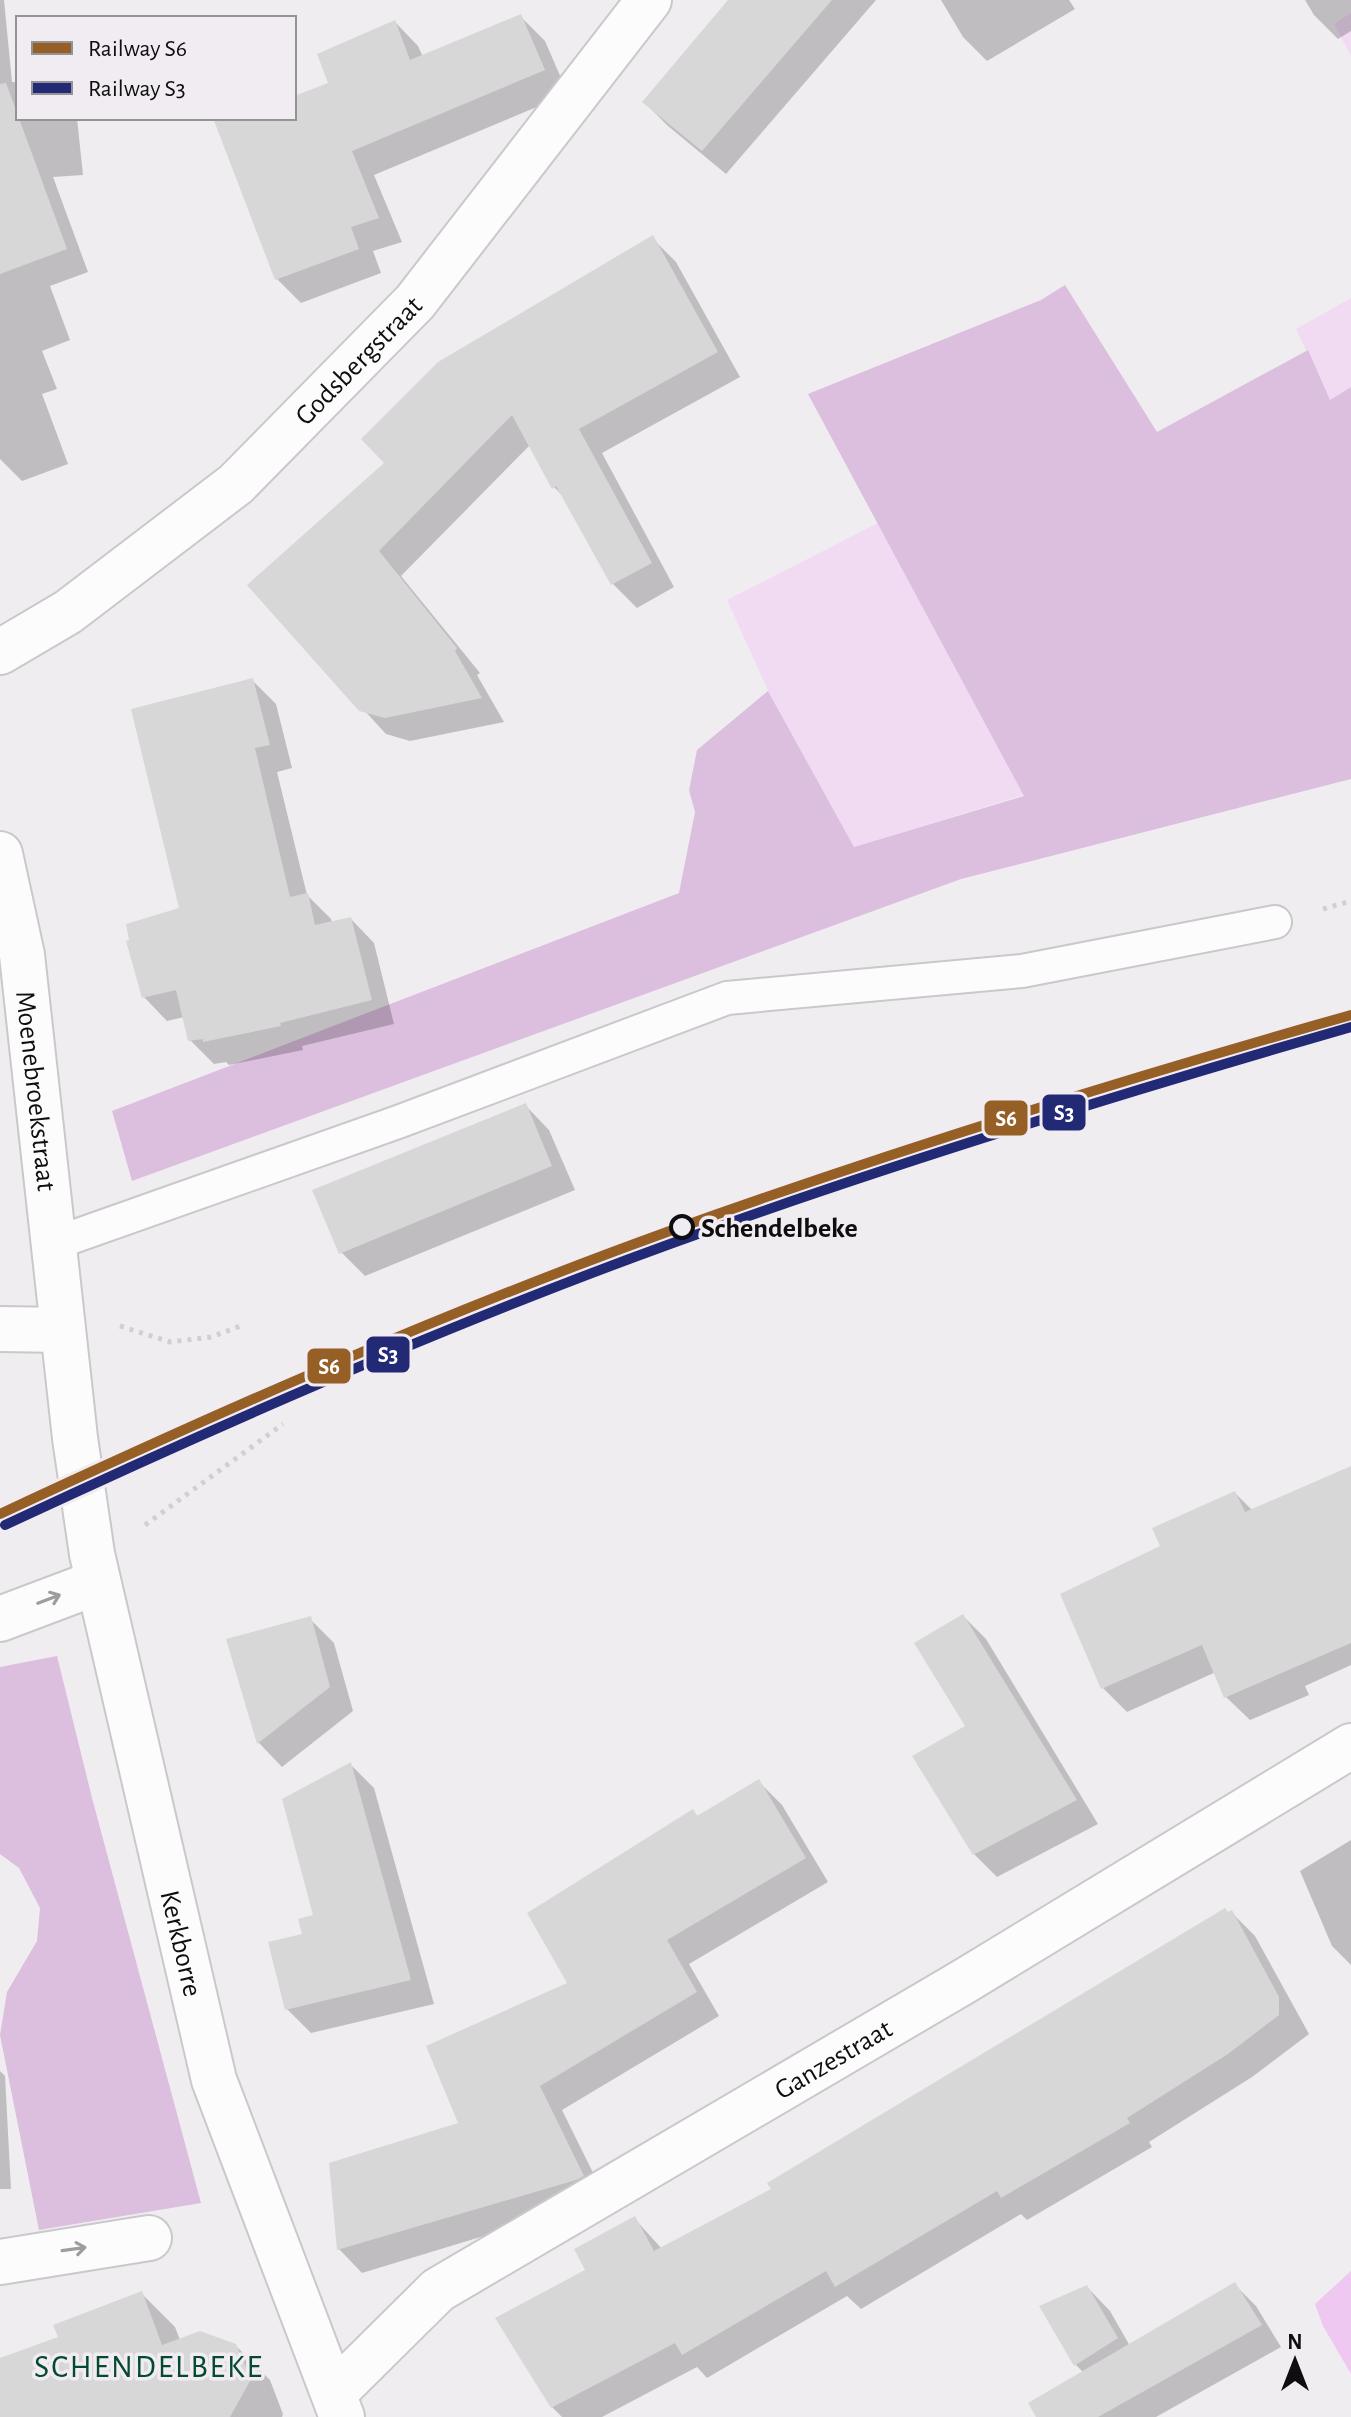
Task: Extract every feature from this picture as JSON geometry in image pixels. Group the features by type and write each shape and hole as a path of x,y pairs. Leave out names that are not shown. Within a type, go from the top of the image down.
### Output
{"street":[{"name":"Godsbergstraat","path":"0,652 68,612 236,484 415,302 649,0"},
{"name":"Moenebroekstraat","path":"0,854 22,955 77,1455"},
{"path":"0,1329 63,1330"},
{"name":"Kerkborre","path":"77,1455 95,1568 214,2080 338,2405"},
{"path":"0,1619 95,1568"},
{"name":"Ganzestraat","path":"338,2405 438,2290 950,1990 1351,1746"},
{"path":"0,2262 149,2238"}],"lane":[{"path":"53,1244 398,1122 727,998 1022,971 1275,922"}],"path":[{"path":"63,1330 123,1325 170,1342 211,1337 243,1325"},
{"path":"95,1568 134,1533 283,1424"}],"shaded area":[{"path":"1351,13 1351,56 1334,24"},
{"path":"1065,285 1157,432 1308,350 1330,400 1351,387 1351,779 961,879 132,1181 112,1111 679,893 695,812 689,790 697,750 768,691 854,847 1024,796 808,394 1041,300"},
{"path":"1351,298 1351,387 1330,401 1296,329"},
{"path":"878,523 1024,795 854,847 768,691 727,600"},
{"path":"57,1656 201,2203 39,2230 0,2035 7,1992 37,1941 40,1908 19,1868 0,1854 0,1667"},
{"path":"1351,2271 1351,2374 1323,2326 1315,2304"}],"building":[{"path":"728,0 832,0 702,151 642,102"},
{"path":"521,14 545,70 352,151 379,218 351,227 359,249 275,280 214,120 296,120 296,95 328,83 317,54 395,20 410,60"},
{"path":"6,83 16,110 16,120 20,120 67,249 0,274 0,84"},
{"path":"653,235 718,352 579,429 652,563 611,585 556,486 552,489 512,415 379,551 457,648 455,651 482,698 385,718 359,711 247,585 384,463 361,439 438,362"},
{"path":"253,678 270,745 255,748 290,897 308,893 315,925 351,917 372,1000 280,1023 281,1026 203,1042 203,1039 188,1041 176,990 142,998 126,941 129,940 126,924 179,908 131,709"},
{"path":"526,1103 552,1166 339,1254 312,1190"},
{"path":"1351,1466 1351,1643 1224,1698 1202,1645 1101,1689 1060,1594 1160,1546 1152,1528 1235,1491 1245,1512"},
{"path":"963,1614 1077,1800 973,1855 912,1756 965,1726 914,1643"},
{"path":"311,1616 330,1687 257,1744 226,1639"},
{"path":"351,1762 411,1980 285,2010 268,1942 302,1934 298,1919 313,1915 282,1799"},
{"path":"759,1779 806,1858 667,1940 697,1992 540,2086 584,2176 337,2250 329,2163 458,2123 426,2046 567,1983 527,1913 693,1809 697,1816"},
{"path":"1225,1908 1228,1912 1232,1910 1279,1997 1279,2015 1228,2054 1127,2118 1130,2123 1001,2198 997,2191 835,2287 826,2271 682,2355 675,2343 551,2408 495,2318 585,2270 574,2249 635,2216 654,2251 771,2189 767,2183"},
{"path":"1235,2282 1262,2325 1098,2417 1036,2417 1028,2403"},
{"path":"1087,2285 1118,2338 1074,2366 1039,2306"},
{"path":"142,2291 162,2345 200,2331 236,2344 251,2379 230,2417 0,2417 0,2358 58,2337 53,2325"}],"rail line":[{"name":"S6","path":"0,1514 330,1366 582,1263 837,1173 1179,1065 1351,1015"},
{"name":"S3","path":"5,1525 334,1377 585,1275 839,1185 1179,1077 1351,1027"}],"place":[{"name":"Schendelbeke","path":"682,1227"}],"district":[{"name":"SCHENDELBEKE","path":"149,2366"}]}
